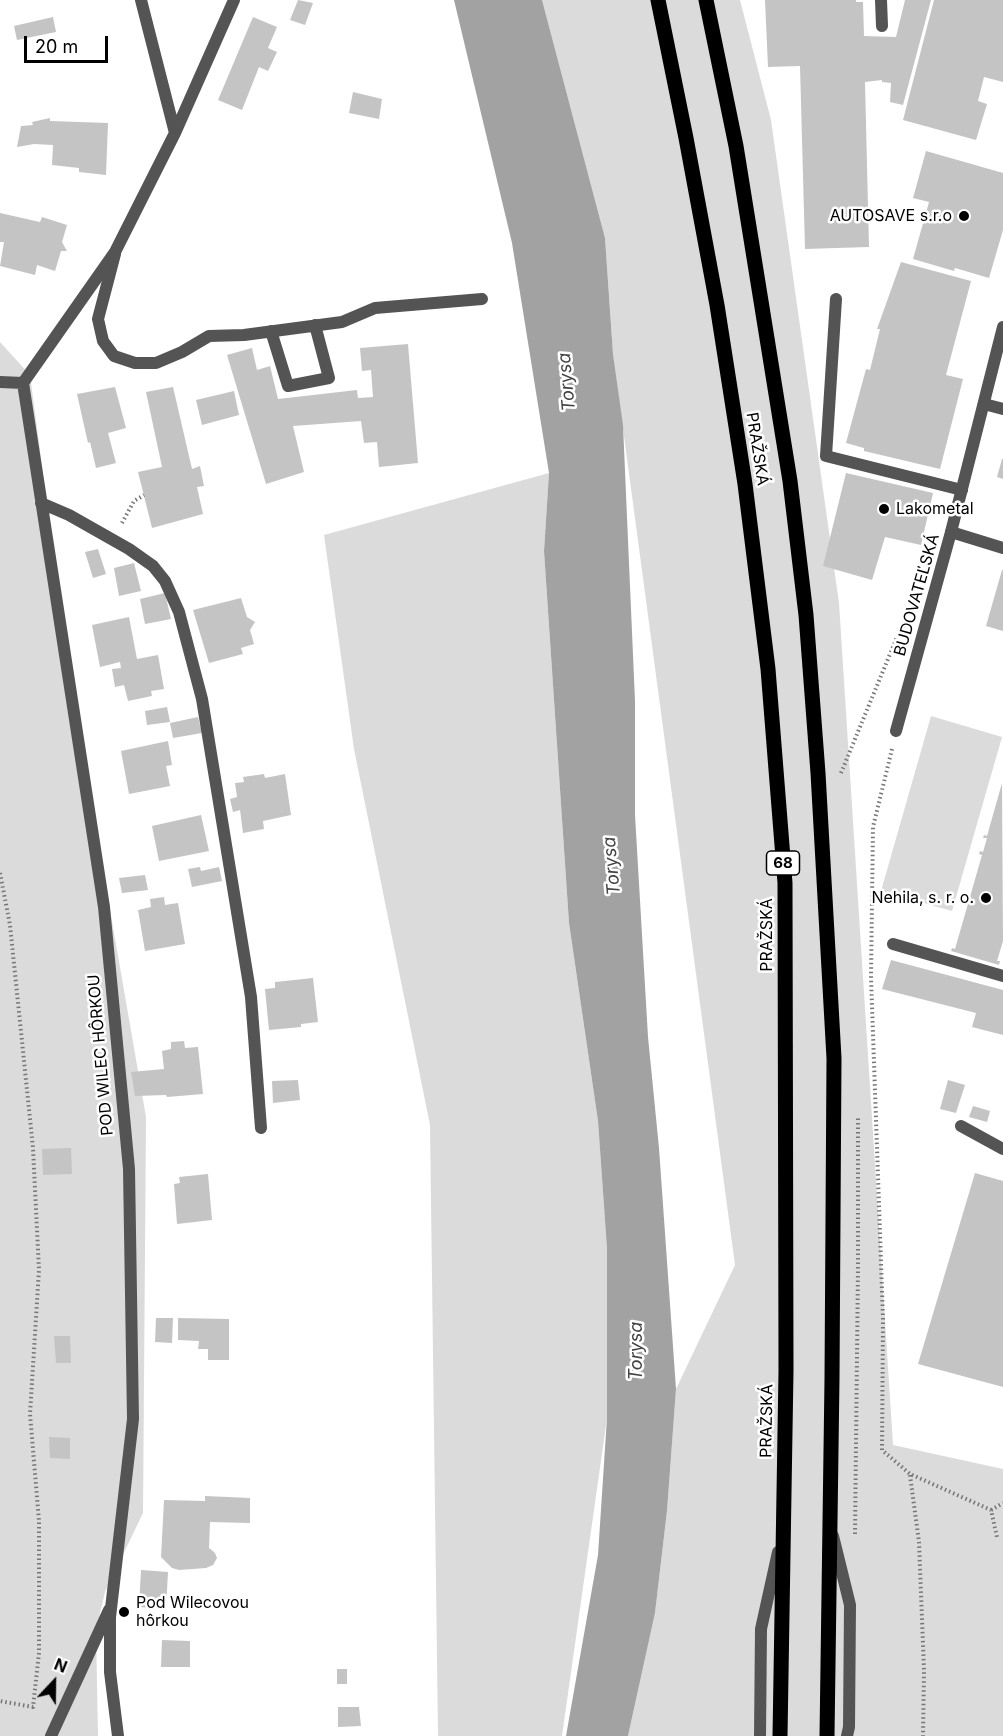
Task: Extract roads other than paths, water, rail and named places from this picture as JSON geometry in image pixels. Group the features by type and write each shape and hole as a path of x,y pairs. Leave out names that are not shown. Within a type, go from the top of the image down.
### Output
{"main road":[{"name":"PRAŽSKÁ","path":"658,0 687,138 717,304 745,484 768,669 785,883 786,1157 780,1736"},
{"name":"PRAŽSKÁ","path":"706,0 736,146 790,481 806,615 818,773 834,1058 827,1736"}],"street":[{"path":"141,0 175,133"},
{"path":"0,382 23,383 115,252 175,133 234,0"},
{"path":"881,0 882,26"},
{"path":"115,252 98,319 102,341 114,356 135,363 156,363 182,352 209,336 342,322 375,308 482,299"},
{"path":"836,299 826,456 962,490"},
{"path":"272,331 288,386 328,378 315,326"},
{"name":"BUDOVATEĽSKÁ","path":"896,731 951,532 1003,327"},
{"name":"POD WILEC HÔRKOU","path":"23,383 104,907 129,1169 133,1419 111,1606 110,1672 118,1736"},
{"path":"984,404 1003,409"},
{"path":"41,503 69,515 114,540 153,566 165,581 179,612 202,699 251,997 261,1128"},
{"path":"951,532 1003,548"},
{"path":"893,944 1003,976"},
{"path":"961,1126 1003,1149"},
{"path":"830,1522 850,1605 847,1736"},
{"path":"760,1736 761,1629 783,1531"},
{"name":"POD WILEC HÔRKOU","path":"51,1736 111,1606"}],"water":[{"name":"Torysa","path":"454,0 542,0 605,238 613,354 623,425 635,701 635,815 648,1037 659,1148 676,1389 667,1511 655,1613 628,1736 566,1736 598,1555 607,1418 607,1249 598,1121 569,923 544,551 549,473 512,243"}],"place":[{"name":"AUTOSAVE s.r.o","path":"964,216"},
{"name":"Lakometal","path":"884,509"},
{"name":"Nehila, s. r. o.","path":"986,898"},
{"name":"Pod Wilecovou hôrkou","path":"124,1612"}]}
